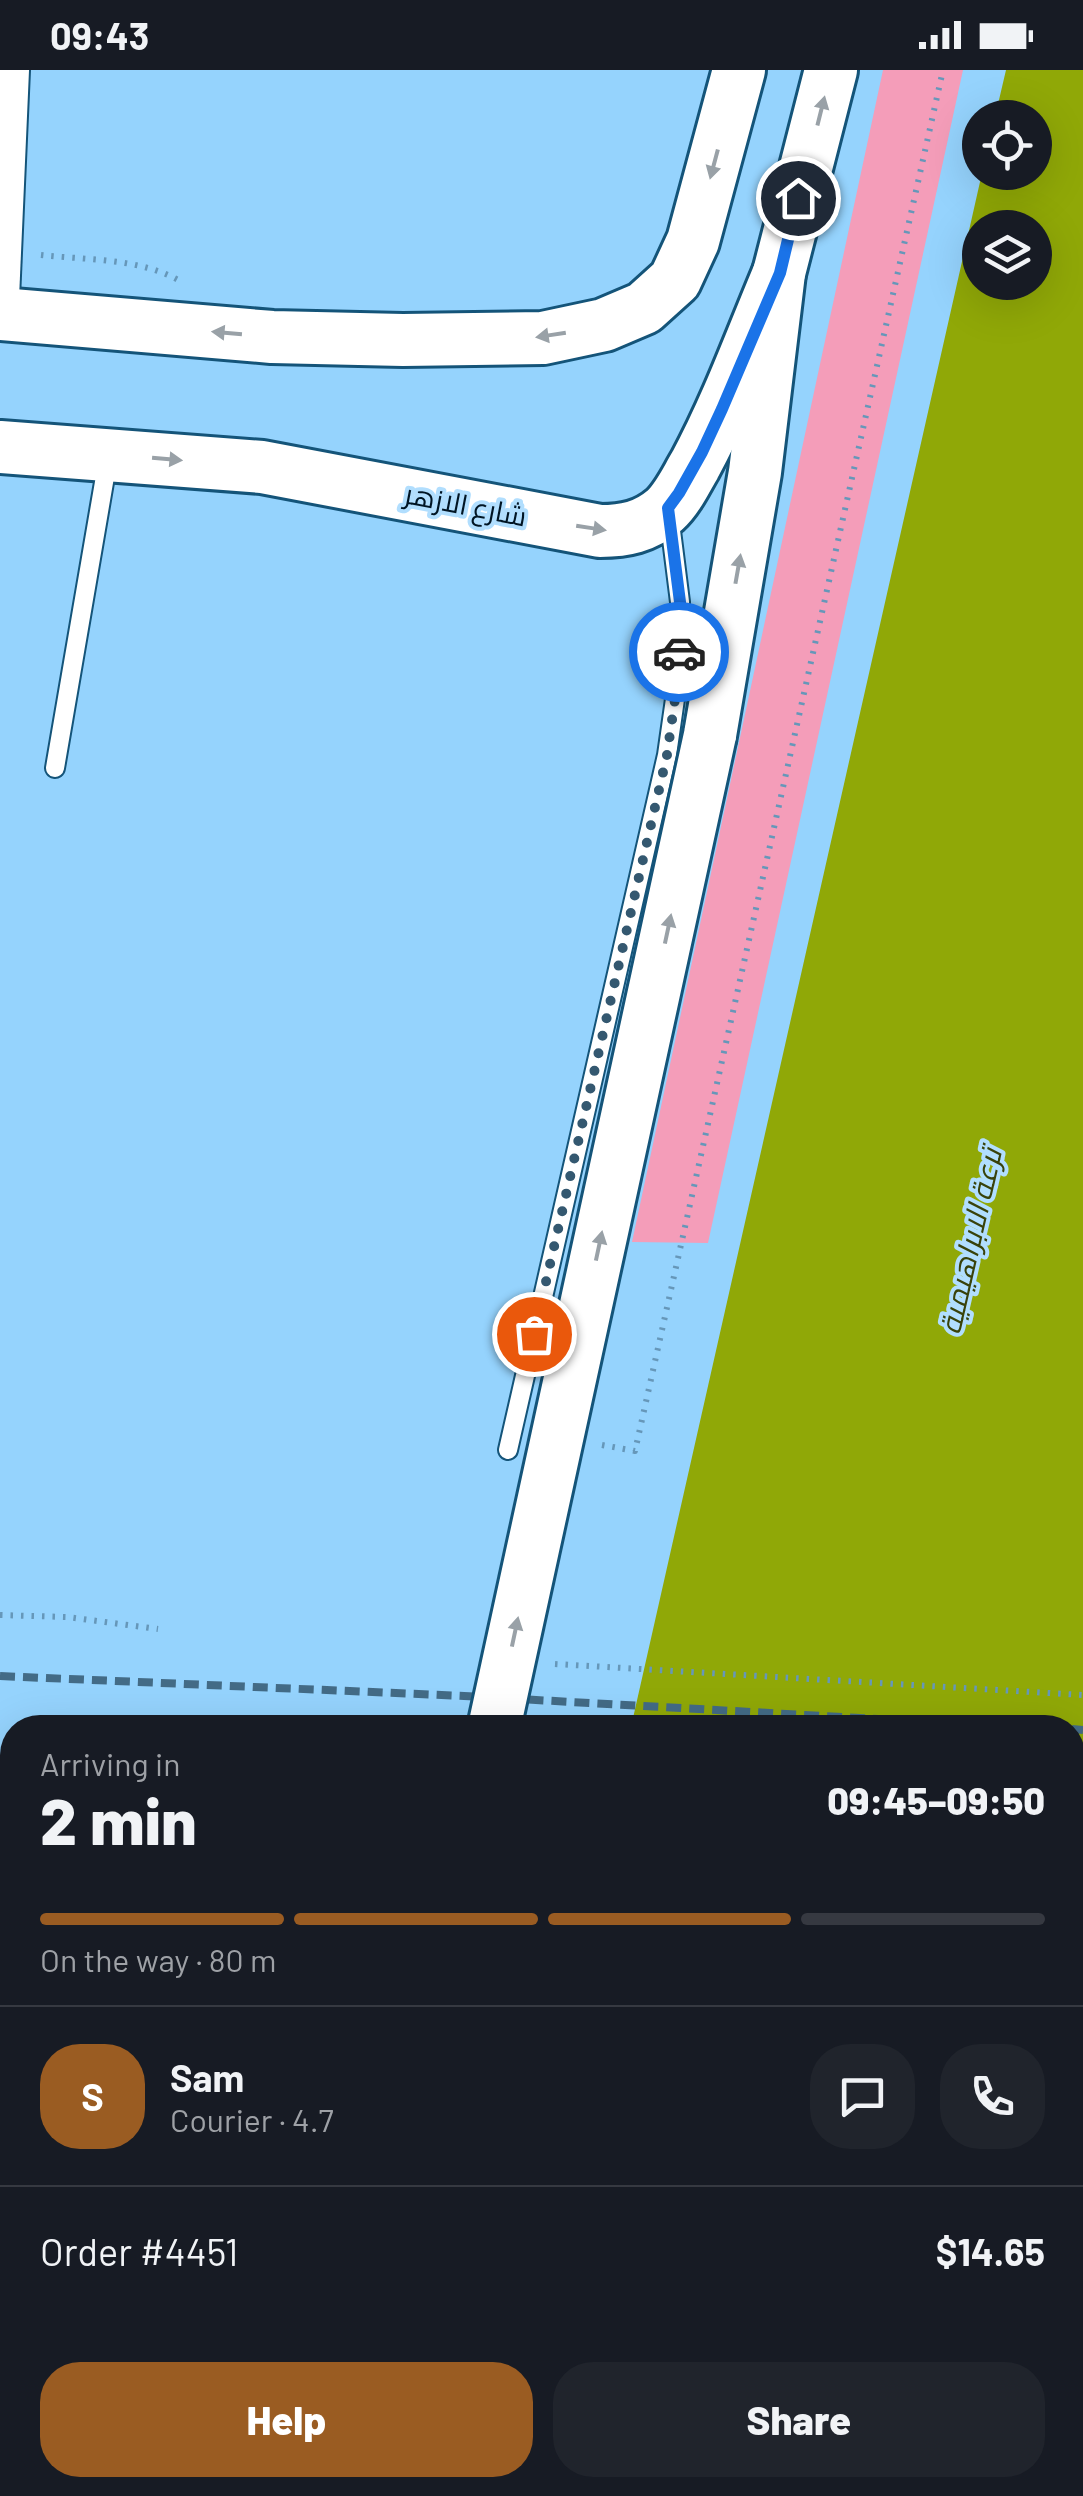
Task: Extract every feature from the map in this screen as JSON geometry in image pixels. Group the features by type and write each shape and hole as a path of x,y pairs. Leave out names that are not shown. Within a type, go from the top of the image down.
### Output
{"main road":[{"path":"0,314 272,337 403,340 544,338 604,325 644,308 675,280 693,241 740,70"},
{"path":"497,1715 710,734 755,472 780,273 830,70"},
{"path":"668,508 702,452 780,273"},
{"name":"شارع الازهر","path":"0,447 262,467 600,530 625,531 668,508"}],"street":[{"path":"0,298 10,70"}],"lane":[{"path":"55,768 108,454"},
{"path":"508,1450 667,755 678,678 680,602 668,508"}],"path":[{"path":"601,1445 636,1451 943,70"},
{"path":"0,1615 67,1616 158,1629"},
{"path":"552,1664 1083,1695"}],"shaded area":[{"path":"883,70 963,70 708,1243 632,1242"}],"water":[{"name":"ترعة الابراهيمية","path":"1006,70 1083,70 1083,1715 634,1715 962,262 962,300 1052,300 1052,210 974,210 978,190 1052,190 1052,100 999,100"}],"railway":[{"path":"0,1676 805,1715"}],"way so far":[{"path":"534,1334 667,755 679,652"}],"route":[{"path":"679,652 680,602 668,508 702,452 780,273 798,198"}]}
